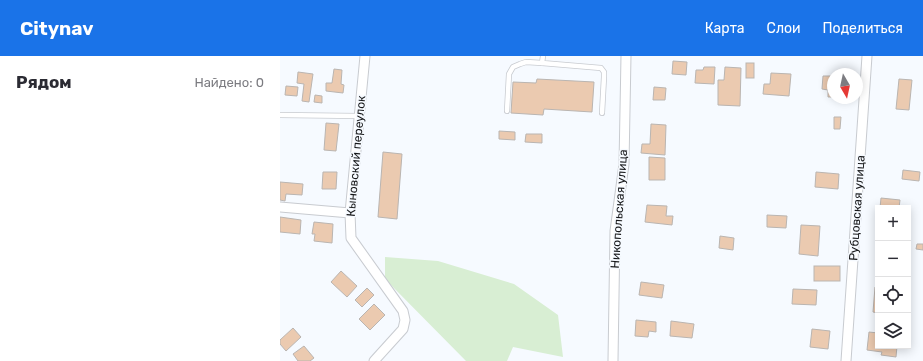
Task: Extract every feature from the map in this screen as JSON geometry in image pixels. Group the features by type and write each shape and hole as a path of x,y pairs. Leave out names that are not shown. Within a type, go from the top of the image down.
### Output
{"street":[{"name":"Кыновский переулок","path":"365,56 350,213 351,238 403,311 405,320 403,329 374,361"},
{"name":"Никопольская улица","path":"613,361 615,231 624,164 626,56"},
{"name":"Рубцовская улица","path":"846,361 867,56"},
{"path":"280,207 350,213"}],"lane":[{"path":"542,56 542,63"},
{"path":"507,111 509,74 513,67 526,62 601,68 604,72 602,113"},
{"path":"280,115 359,116"}],"green space":[{"path":"385,257 438,261 514,284 558,315 563,357 513,347 507,361 466,361 385,279"}],"building":[{"path":"673,61 687,62 686,75 672,74"},
{"path":"746,63 754,63 754,78 746,78"},
{"path":"704,67 715,67 714,84 695,83 696,70 703,70"},
{"path":"725,67 741,68 740,106 718,105 718,80 724,80"},
{"path":"334,69 342,70 341,84 344,85 343,93 326,91 326,83 332,83"},
{"path":"298,72 313,74 309,102 302,101 304,84 297,83"},
{"path":"771,73 791,74 789,96 763,94 764,84 770,84"},
{"path":"823,76 827,76 827,90 822,89"},
{"path":"537,79 594,82 592,112 544,109 543,115 511,113 513,82 536,83"},
{"path":"899,79 912,80 909,110 896,109"},
{"path":"286,86 298,87 297,96 285,95"},
{"path":"654,87 666,88 665,100 653,100"},
{"path":"315,95 322,96 322,103 314,102"},
{"path":"834,117 841,117 840,129 834,129"},
{"path":"326,123 339,124 336,151 324,150"},
{"path":"651,124 666,125 665,155 641,153 642,144 650,144"},
{"path":"499,131 515,132 515,140 499,139"},
{"path":"526,134 542,134 542,143 525,142"},
{"path":"383,152 402,154 397,219 378,217"},
{"path":"649,157 665,158 665,180 649,180"},
{"path":"903,170 920,172 919,181 902,179"},
{"path":"323,172 337,172 336,189 322,189"},
{"path":"816,172 839,174 838,189 815,187"},
{"path":"280,182 303,184 302,195 286,194 285,201 280,200"},
{"path":"881,198 900,200 899,205 880,205"},
{"path":"647,205 667,206 666,216 673,216 672,225 645,222"},
{"path":"767,215 787,216 786,228 767,227"},
{"path":"280,217 301,220 300,234 280,232"},
{"path":"314,222 333,224 332,243 314,241 315,234 312,234"},
{"path":"801,225 820,226 818,256 799,254"},
{"path":"720,236 734,238 733,250 719,248"},
{"path":"917,244 923,244 923,250 916,249"},
{"path":"814,266 840,266 840,281 814,281"},
{"path":"341,271 357,286 347,297 331,282"},
{"path":"641,282 664,285 662,298 639,295"},
{"path":"875,287 875,312 873,312"},
{"path":"367,288 374,295 362,307 355,300"},
{"path":"793,289 817,290 816,305 792,304"},
{"path":"374,304 385,315 370,330 359,319"},
{"path":"636,320 656,322 656,332 649,331 648,337 635,336"},
{"path":"671,321 694,324 692,338 670,336"},
{"path":"293,328 301,337 286,351 280,344 280,340"},
{"path":"812,329 830,331 828,349 810,347"},
{"path":"869,332 875,333 875,349 897,349 896,357 881,355 882,352 867,350"},
{"path":"304,346 314,358 310,361 298,361 293,354"}]}
